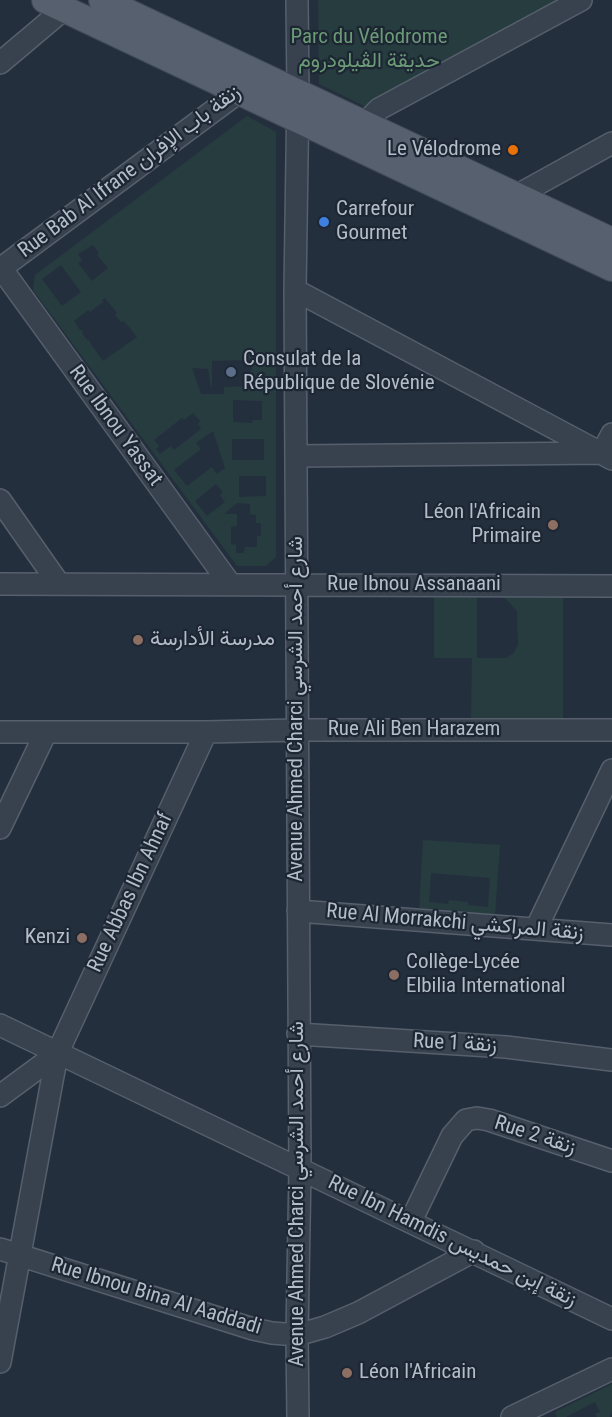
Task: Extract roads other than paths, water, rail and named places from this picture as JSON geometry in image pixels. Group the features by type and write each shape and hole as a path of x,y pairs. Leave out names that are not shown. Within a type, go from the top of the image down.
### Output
{"main road":[{"path":"102,0 612,241"},
{"path":"55,5 612,268"}],"street":[{"name":"Avenue Ahmed Charci شارع أحمد الشرسي","path":"297,0 298,120 295,290 300,1169 298,1417"},
{"path":"370,126 372,116 379,109 581,0"},
{"path":"0,63 55,5"},
{"name":"Rue Bab Al Ifrane زنقة باب الإفران","path":"1,269 261,75"},
{"path":"516,196 612,143"},
{"name":"Rue Ibnou Yassat","path":"1,269 230,584"},
{"path":"295,290 607,456"},
{"path":"607,456 612,434"},
{"path":"297,456 607,456"},
{"path":"0,500 59,584"},
{"name":"Rue Ibnou Assanaani","path":"0,584 612,586"},
{"name":"Rue Ali Ben Harazem","path":"0,732 612,730"},
{"path":"0,828 46,732"},
{"name":"Rue Abbas Ibn Ahnaf","path":"57,1054 206,732"},
{"path":"536,929 612,770"},
{"name":"Rue Al Morrakchi زنقة المراكشي","path":"298,911 536,929 610,931"},
{"name":"Rue Ibn Hamdis زنقة إبن حمديس","path":"0,1025 612,1319"},
{"name":"Rue 1 زنقة","path":"298,1034 506,1047 612,1060"},
{"path":"0,1096 57,1054"},
{"path":"0,1362 10,1252 57,1054"},
{"name":"Rue 2 زنقة","path":"411,1221 452,1136 466,1120 477,1118 489,1120 612,1161"},
{"name":"Rue Ibnou Bina Al Aaddadi","path":"10,1252 253,1329 297,1335 325,1327 358,1313 474,1251"},
{"path":"512,1417 612,1370"}],"place":[{"name":"Le Vélodrome","path":"513,150"},
{"name":"Carrefour Gourmet","path":"324,222"},
{"name":"Consulat de la République de Slovénie","path":"231,372"},
{"name":"Léon l'Africain Primaire","path":"553,525"},
{"name":"مدرسة الأدارسة","path":"138,640"},
{"name":"Kenzi","path":"82,938"},
{"name":"Collège-Lycée Elbilia International","path":"394,975"},
{"name":"Léon l'Africain","path":"347,1373"}],"park label":[{"name":"Parc du Vélodrome حديقة الڤيلودروم","path":"369,50"}]}
